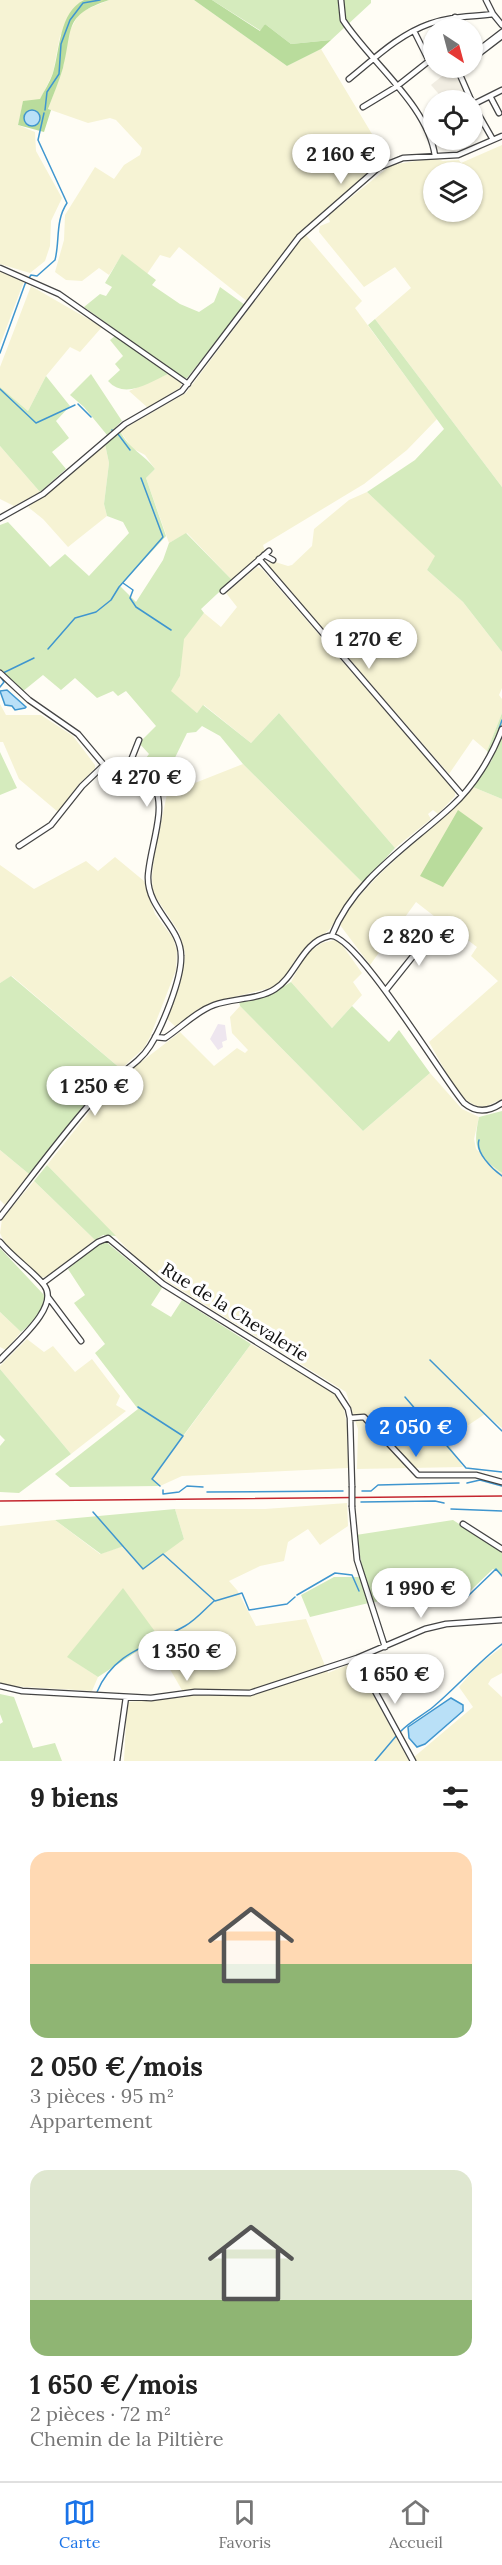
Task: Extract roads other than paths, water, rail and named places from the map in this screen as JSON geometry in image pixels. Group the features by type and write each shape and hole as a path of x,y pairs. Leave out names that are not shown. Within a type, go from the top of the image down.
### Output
{"street":[{"path":"341,0 343,20 348,28 423,124"},
{"path":"486,0 502,25"},
{"path":"349,79 373,59 414,31 455,17 502,14"},
{"path":"414,31 423,49"},
{"path":"483,48 502,34"},
{"path":"363,107 396,87 423,66"},
{"path":"483,99 502,90"},
{"path":"490,96 499,113"},
{"path":"483,122 492,138"},
{"path":"0,518 43,494 124,424 172,398 188,384 299,237 378,168 395,160 447,157 465,153 492,138 502,136"},
{"path":"433,150 435,156"},
{"path":"0,268 58,294 188,384"},
{"path":"223,591 269,551"},
{"path":"261,557 273,560"},
{"path":"261,557 462,795"},
{"path":"0,673 28,700 78,734 104,765 146,780 158,793 159,813 148,880 152,901 181,948 178,977 155,1037 144,1055 102,1090 0,1217"},
{"path":"155,1037 165,1038 194,1015 211,1006 270,992 289,978 304,954 324,938 332,935 358,892 396,853 462,795 483,766 502,729"},
{"path":"126,773 139,740"},
{"path":"19,846 51,825 82,786 104,765"},
{"path":"332,935 348,944 386,990 464,1103 483,1111 502,1103"},
{"path":"386,990 418,950 444,945 459,946"},
{"name":"Rue de la Chevalerie","path":"43,1283 104,1238 113,1240 135,1263 163,1284 330,1386 343,1400 350,1418 352,1507 357,1560 385,1647"},
{"path":"0,1242 43,1283 48,1297 81,1341"},
{"path":"0,1360 46,1310 48,1297"},
{"path":"350,1418 364,1417 418,1475 476,1475 502,1482"},
{"path":"463,1524 502,1549"},
{"path":"0,1686 22,1691 126,1697 162,1698 195,1692 250,1693 357,1658 437,1626 502,1620"},
{"path":"357,1658 413,1761"},
{"path":"117,1761 126,1697"}],"water":[{"path":"32,110 38,112 40,118 38,124 32,126 26,124 24,118 26,112"},
{"path":"7,690 26,707 15,710 12,706 5,705 0,691"},
{"path":"451,1698 463,1705 463,1711 425,1744 417,1747 409,1738 408,1727"}],"waterway":[{"path":"45,110 47,92 59,74 61,44 70,20 83,3 100,0"},
{"path":"0,353 25,284 31,275 37,276 55,260 59,224 67,203 38,140 44,113"},
{"path":"0,389 36,423 75,405"},
{"path":"78,404 91,417"},
{"path":"118,434 130,450"},
{"path":"48,649 75,618 96,612 111,600 119,587 163,537 141,478"},
{"path":"123,583 133,590 130,598 136,607 171,630"},
{"path":"3,673 34,658"},
{"path":"0,676 4,682 0,687"},
{"path":"499,729 502,720"},
{"path":"479,1140 478,1145 482,1155 489,1165 502,1176"},
{"path":"430,1360 502,1431"},
{"path":"405,1397 466,1468 502,1472"},
{"path":"138,1407 183,1436 152,1479 160,1486"},
{"path":"467,1483 480,1480 502,1486"},
{"path":"362,1491 371,1491 378,1485 459,1483"},
{"path":"163,1490 163,1494 179,1492 187,1486 203,1487"},
{"path":"207,1492 343,1491"},
{"path":"361,1502 435,1501 444,1503"},
{"path":"451,1509 502,1511"},
{"path":"93,1512 143,1569 163,1554 215,1601 242,1593 249,1610 287,1604 295,1597"},
{"path":"373,1587 378,1587 383,1599 468,1596 496,1569 502,1576"},
{"path":"297,1595 335,1573 352,1575 359,1591"},
{"path":"97,1692 104,1678 123,1658 189,1624 214,1601"},
{"path":"400,1732 433,1707 502,1644"},
{"path":"98,1697 108,1698"},
{"path":"375,1761 397,1735"}],"railway":[{"path":"0,1501 502,1496"}]}
